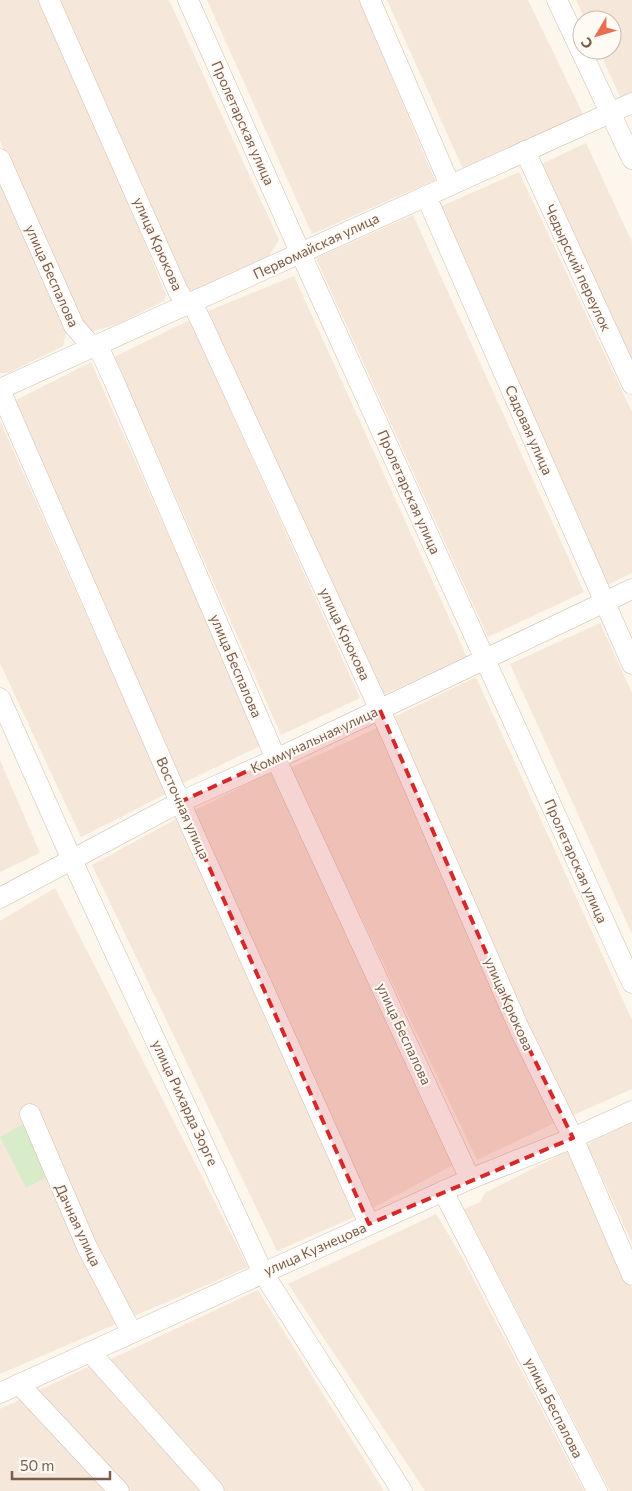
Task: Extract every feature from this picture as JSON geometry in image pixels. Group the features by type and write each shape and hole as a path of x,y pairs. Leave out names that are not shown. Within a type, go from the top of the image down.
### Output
{"street":[{"name":"улица Крюкова","path":"49,0 178,291 184,300 192,303 380,710 519,1028 573,1138 632,1275"},
{"name":"Пролетарская улица","path":"188,0 300,252 632,983"},
{"path":"370,0 450,185"},
{"path":"557,0 632,159"},
{"name":"Первомайская улица","path":"0,390 632,102"},
{"name":"Чедырский переулок","path":"525,151 632,384"},
{"name":"улица Беспалова","path":"0,159 74,326 79,335 98,346 276,759 470,1179"},
{"name":"Садовая улица","path":"426,196 632,664"},
{"name":"Восточная улица","path":"0,390 180,802 369,1224"},
{"name":"Коммунальная улица","path":"0,898 180,802 380,710 632,589"},
{"name":"улица Рихарда Зорге","path":"0,698 72,860 263,1273 402,1491"},
{"name":"улица Кузнецова","path":"0,1393 369,1224 470,1179 573,1138 632,1110"},
{"name":"Дачная улица","path":"30,1114 87,1247 132,1333"},
{"name":"улица Беспалова","path":"444,1191 597,1491"},
{"path":"90,1352 214,1491"},
{"path":"19,1384 119,1491"}],"highlighted area":[{"path":"380,710 519,1028 573,1138 369,1224 180,802"}],"shaded area":[{"path":"0,0 39,0 88,104 166,295 164,301 118,324 85,334 0,141"},
{"path":"56,0 169,0 279,240 266,260 188,293"},
{"path":"207,0 359,0 435,180 312,234"},
{"path":"387,0 528,0 584,116 463,169"},
{"path":"576,0 632,0 632,94 621,99 603,60 622,60 622,10 580,10"},
{"path":"586,143 632,242 632,373 535,167"},
{"path":"519,172 632,412 632,573 604,587 435,209"},
{"path":"0,181 66,333 63,346 8,373 0,373"},
{"path":"413,215 584,592 488,637 316,258"},
{"path":"294,276 467,657 379,697 208,311"},
{"path":"190,320 360,698 281,735 114,357"},
{"path":"91,362 262,745 181,784 12,402"},
{"path":"0,421 166,794 81,837 0,663"},
{"path":"600,623 632,693 632,934 510,664"},
{"path":"476,677 632,1020 632,1089 571,1116 538,1049 390,719"},
{"path":"377,728 555,1123 477,1160 290,768"},
{"path":"0,760 40,853 0,872"},
{"path":"275,770 453,1165 371,1209 193,811"},
{"path":"176,819 356,1216 277,1251 92,865"},
{"path":"55,888 248,1267 0,1374 0,921"},
{"path":"632,1122 632,1243 587,1144"},
{"path":"567,1151 632,1289 632,1491 610,1491 464,1209 480,1202 485,1193"},
{"path":"436,1214 462,1257 584,1491 425,1491 288,1284"},
{"path":"258,1290 384,1491 222,1491 109,1360"},
{"path":"90,1366 203,1491 0,1491 0,1409"}],"green space":[{"path":"25,1123 52,1174 26,1188 0,1137"}]}
